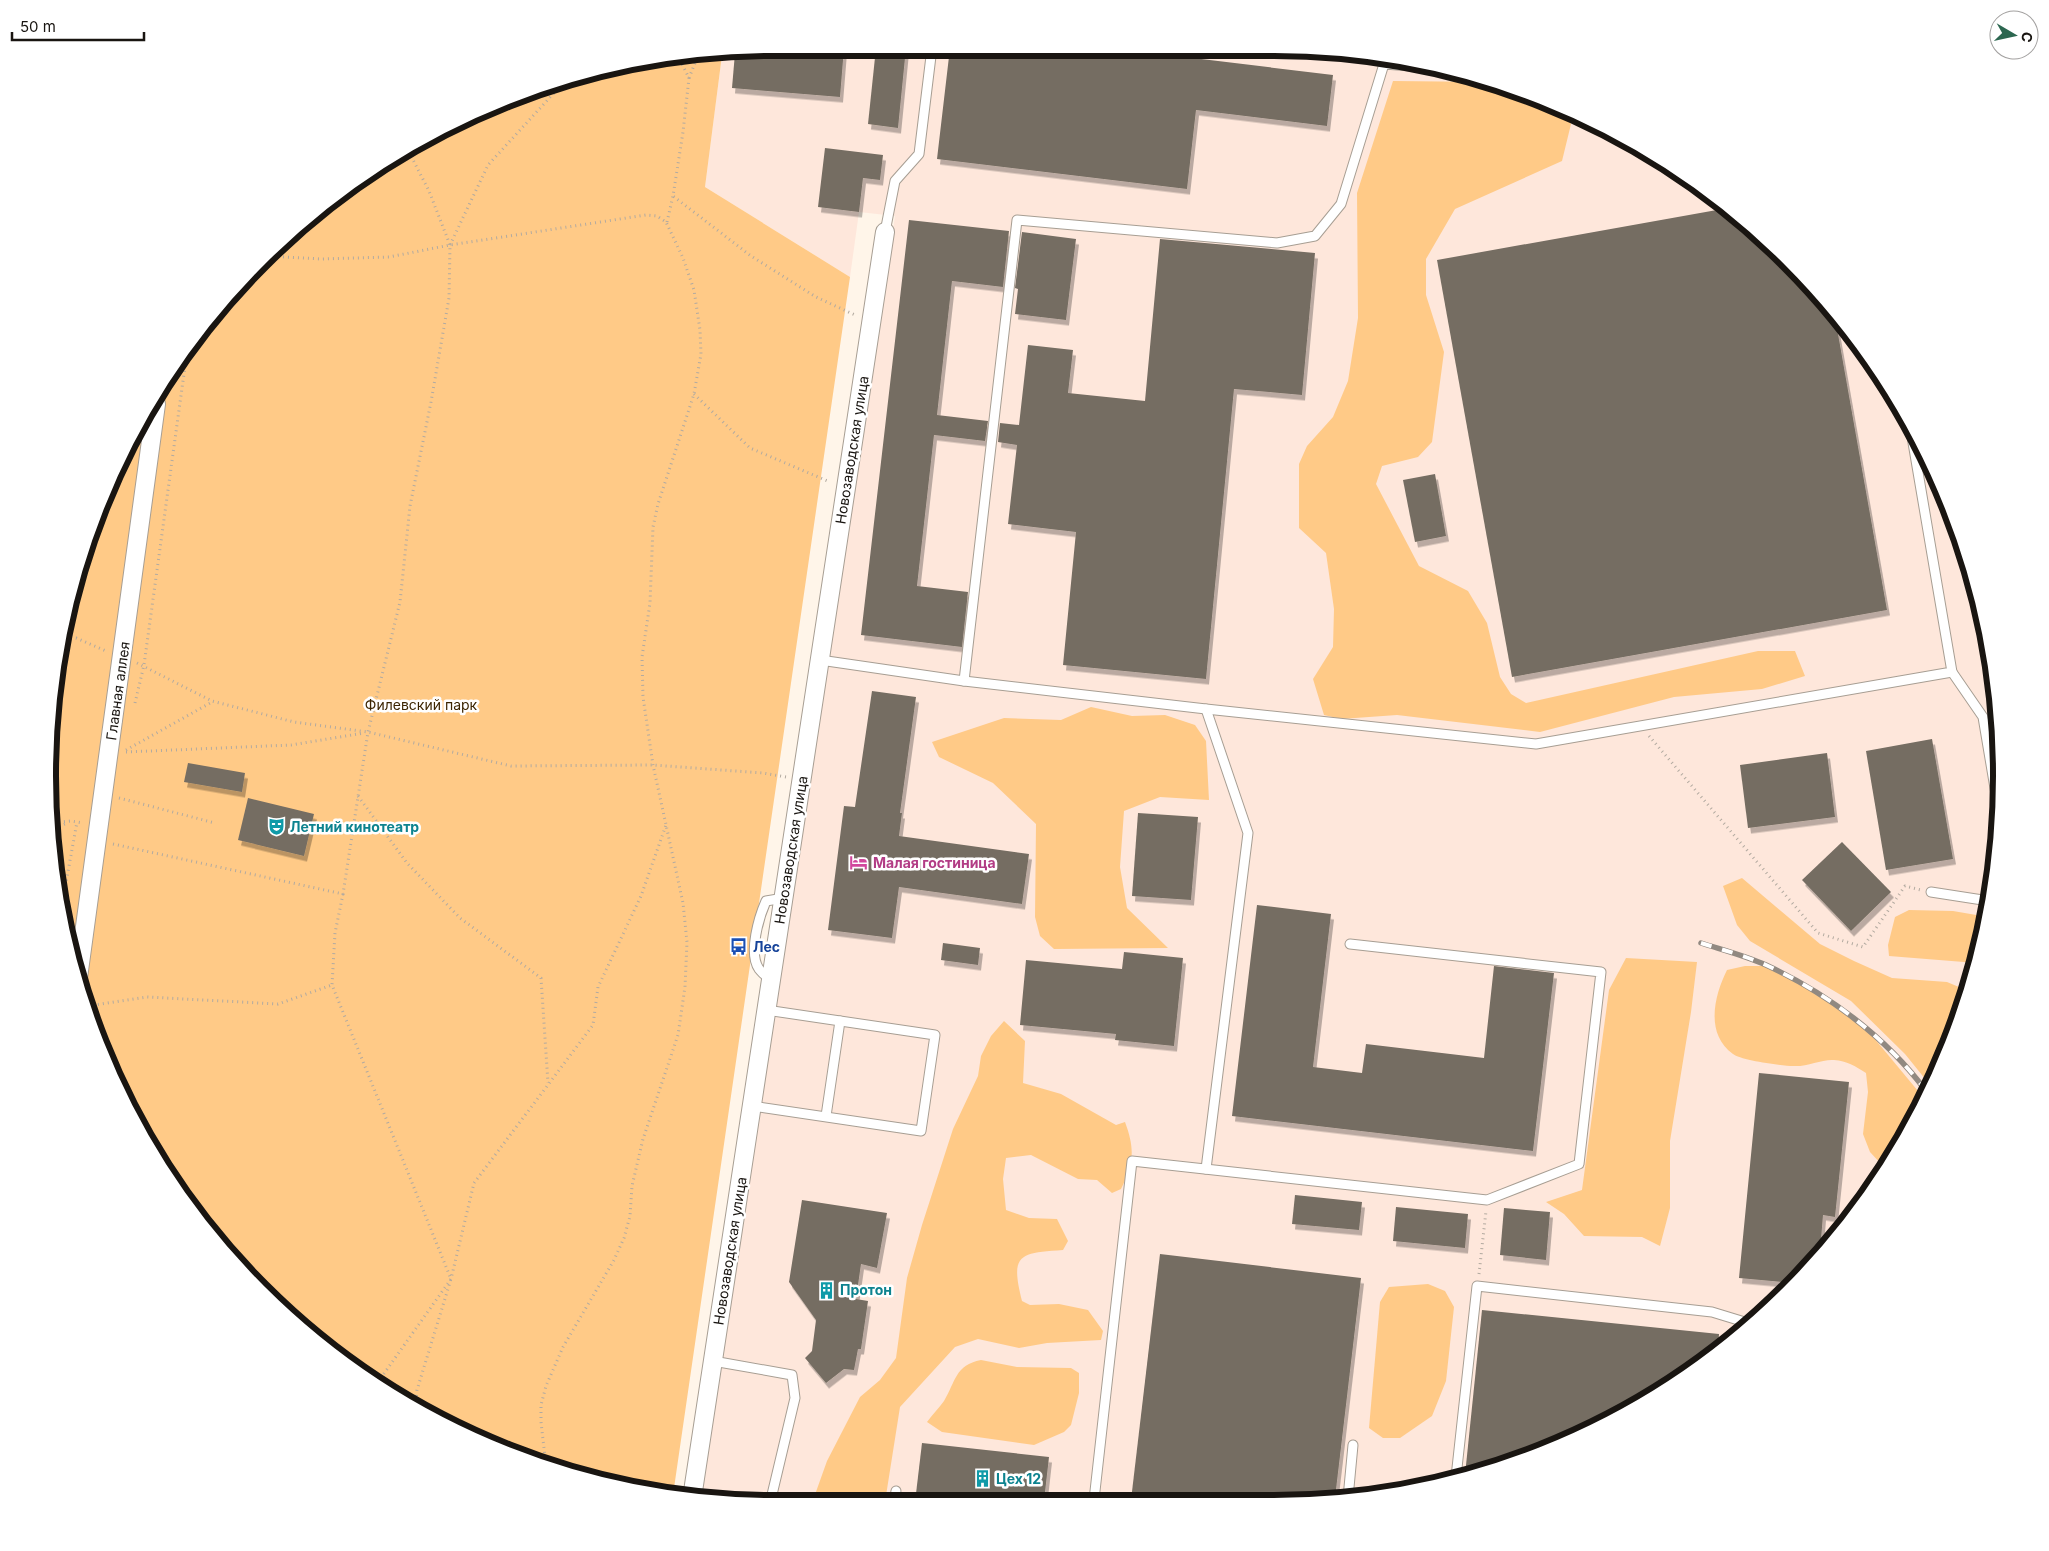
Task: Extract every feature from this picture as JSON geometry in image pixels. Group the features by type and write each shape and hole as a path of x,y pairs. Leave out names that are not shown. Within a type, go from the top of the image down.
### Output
{"street":[{"name":"Новозаводская улица","path":"693,1490 885,232"},
{"name":"Главная аллея","path":"81,960 155,413"}],"lane":[{"path":"885,232 895,181 919,154 931,56"},
{"path":"964,680 1017,220 1277,243 1315,236 1340,204 1384,65"},
{"path":"1914,448 1952,672 1983,717 1993,776"},
{"path":"820,660 964,680 1206,709 1536,744 1952,672"},
{"path":"1206,709 1248,834 1206,1169"},
{"path":"1931,892 1982,900"},
{"path":"1095,1495 1132,1161 1487,1200 1579,1164 1601,972 1350,944"},
{"path":"752,1106 921,1131 935,1036 766,1010"},
{"path":"826,1116 840,1021"},
{"path":"1457,1471 1477,1286 1712,1312 1742,1321"},
{"path":"713,1361 792,1374 795,1398 772,1495"},
{"path":"1349,1491 1353,1445"},
{"path":"895,1495 896,1491"}],"path":[{"path":"666,222 673,196 689,78 696,61"},
{"path":"681,62 689,78"},
{"path":"450,245 488,165 556,90"},
{"path":"410,156 429,191 450,245 450,298 410,506 400,602 368,732 343,894 335,933 332,985 451,1279"},
{"path":"673,196 751,256 816,297 845,310"},
{"path":"278,256 353,260 389,257 450,245 646,215 657,216 666,222 683,258 694,290 698,312 701,354 694,394 658,504 653,527 650,603 642,657 644,697 653,765 683,903 687,942 685,987 678,1035 643,1139 632,1186 630,1216 624,1238 614,1260 563,1347 546,1386 541,1406 540,1422 545,1457"},
{"path":"694,394 750,448 846,489"},
{"path":"70,635 144,665 212,701 294,722 368,732 511,766 653,765 763,773 802,779"},
{"path":"69,638 76,638"},
{"path":"212,701 123,752 291,745 368,732"},
{"path":"1640,726 1818,933 1863,947 1905,886 1931,892"},
{"path":"104,795 215,822"},
{"path":"358,796 407,863 460,918 541,978 548,1083"},
{"path":"58,827 71,822"},
{"path":"65,885 77,822"},
{"path":"58,823 77,822 100,825"},
{"path":"416,1398 451,1279 474,1183 593,1025 598,987 641,896 666,825"},
{"path":"109,843 343,894"},
{"path":"93,1005 147,997 278,1004 332,985"},
{"path":"1477,1286 1487,1200"},
{"path":"381,1377 451,1279"}],"shaded area":[{"path":"776,56 1274,56 1321,58 1367,62 1414,70 1460,81 1505,94 1592,130 1673,177 1748,235 1782,267 1814,301 1872,376 1919,457 1938,500 1955,544 1979,635 1987,682 1993,776 1987,869 1979,916 1955,1007 1938,1051 1919,1094 1872,1175 1814,1250 1782,1284 1748,1316 1673,1374 1592,1421 1505,1457 1414,1481 1367,1489 1274,1495 776,1495 700,1491 895,216 859,212 850,277 705,187 722,59"}],"green space":[{"name":"Филевский парк","path":"722,59 705,187 850,277 674,1488 635,1481 544,1457 457,1421 416,1398 376,1374 301,1316 235,1250 205,1213 177,1175 130,1094 94,1007 81,962 70,916 62,869 58,823 56,776 62,682 70,635 94,544 130,457 177,376 235,301 301,235 376,177 457,130 544,94 589,81 635,70 682,62"},
{"path":"1393,81 1463,82 1505,94 1549,111 1569,120 1571,124 1562,161 1455,209 1426,259 1426,295 1444,352 1432,442 1418,457 1382,466 1376,484 1419,566 1468,591 1487,623 1500,677 1511,694 1526,703 1758,651 1795,651 1805,676 1762,689 1674,697 1540,732 1397,715 1341,719 1324,715 1313,679 1333,647 1334,609 1326,553 1299,528 1299,464 1307,446 1333,417 1348,381 1358,318 1357,193"},
{"path":"1091,707 1132,716 1165,715 1195,725 1206,741 1209,800 1160,797 1124,811 1120,867 1127,908 1168,948 1054,949 1040,936 1035,917 1036,824 993,783 939,757 932,742 1004,718 1061,720"},
{"path":"1742,878 1820,944 1892,978 1947,982 1961,988 1955,1007 1925,1079 1905,1054 1851,1001 1750,941 1737,925 1723,886"},
{"path":"1909,910 1953,911 1979,915 1968,963 1889,956 1888,945 1895,917"},
{"path":"1626,958 1697,962 1691,1012 1670,1141 1670,1208 1660,1246 1642,1237 1584,1236 1564,1214 1546,1202 1582,1190 1609,990"},
{"path":"1745,966 1770,966 1831,999 1869,1032 1920,1093 1880,1162 1870,1152 1863,1134 1868,1092 1866,1073 1851,1064 1834,1060 1798,1066 1761,1062 1737,1056 1724,1046 1718,1036 1715,1014 1722,980 1727,970"},
{"path":"1004,1021 1025,1041 1023,1083 1061,1094 1116,1125 1125,1122 1132,1148 1132,1156 1129,1171 1121,1189 1112,1193 1097,1180 1078,1179 1031,1155 1006,1158 1003,1179 1006,1210 1029,1218 1057,1219 1068,1241 1063,1250 1036,1253 1022,1259 1018,1265 1017,1274 1022,1301 1030,1305 1059,1304 1088,1310 1103,1331 1101,1340 1047,1343 1019,1348 978,1339 955,1347 900,1407 886,1495 815,1495 827,1461 860,1397 880,1380 896,1358 907,1278 922,1225 953,1129 978,1076 981,1056 991,1036"},
{"path":"1428,1284 1445,1291 1454,1307 1446,1381 1432,1416 1400,1438 1383,1438 1369,1428 1380,1302 1389,1287"},
{"path":"981,1360 1017,1367 1071,1368 1079,1373 1079,1393 1071,1425 1064,1432 1034,1445 942,1432 927,1422 944,1401 961,1370 972,1362"}],"building":[{"path":"843,56 840,97 732,88 735,58"},
{"path":"875,56 905,56 898,128 868,124"},
{"path":"949,56 1176,56 1333,75 1327,126 1196,110 1187,189 937,159"},
{"path":"825,148 883,155 880,180 863,178 859,212 818,207"},
{"path":"1717,210 1748,235 1782,267 1814,301 1837,330 1887,610 1512,677 1437,260"},
{"path":"909,220 1009,231 1003,287 952,281 937,415 988,421 985,441 934,435 917,586 968,592 962,647 861,635"},
{"path":"1022,232 1076,239 1066,320 1015,314 1018,289 1015,288"},
{"path":"1160,239 1315,253 1302,395 1234,389 1206,679 1063,665 1076,532 1008,524 1017,445 998,442 1000,423 1019,425 1028,345 1073,350 1068,393 1145,401"},
{"path":"1435,474 1446,536 1415,542 1403,480"},
{"path":"872,691 916,697 900,813 902,813 899,836 1029,854 1022,904 899,887 892,938 828,930 844,806 855,807"},
{"path":"1932,739 1953,859 1886,870 1866,751"},
{"path":"1827,753 1835,817 1748,828 1740,765"},
{"path":"188,763 245,773 242,792 184,782"},
{"name":"Летний кинотеатр","path":"248,798 314,814 304,856 238,840"},
{"path":"1138,813 1198,817 1191,900 1132,896"},
{"path":"1842,842 1891,892 1851,931 1802,880"},
{"path":"1257,905 1331,914 1313,1067 1362,1073 1366,1044 1484,1058 1494,966 1554,973 1533,1151 1232,1116"},
{"path":"943,943 980,948 978,965 941,960"},
{"path":"1124,952 1183,958 1174,1046 1115,1040 1116,1034 1020,1025 1026,960 1122,969"},
{"path":"1759,1073 1849,1082 1835,1217 1823,1215 1821,1242 1784,1282 1739,1278"},
{"path":"1295,1195 1362,1202 1359,1230 1292,1224"},
{"name":"Протон","path":"802,1200 887,1213 877,1268 861,1264 856,1299 868,1301 861,1349 858,1349 854,1370 844,1369 826,1383 805,1358 812,1351 816,1320 789,1282"},
{"path":"1396,1207 1468,1214 1465,1248 1393,1241"},
{"path":"1504,1208 1550,1212 1546,1260 1500,1255"},
{"path":"1160,1254 1361,1278 1336,1492 1274,1495 1132,1495"},
{"path":"1482,1310 1719,1334 1719,1340 1673,1374 1592,1421 1505,1457 1466,1468"},
{"name":"Цех 12","path":"922,1443 1049,1457 1045,1495 916,1495"}],"railway":[{"path":"1701,943 1766,965 1789,976 1833,1003 1854,1018 1893,1052 1922,1086"}],"place":[{"name":"Летний кинотеатр","path":"276,827"},
{"name":"Малая гостиница","path":"859,863"},
{"name":"Лес","path":"739,947"},
{"name":"Протон","path":"826,1290"},
{"name":"Цех 12","path":"982,1479"}]}
